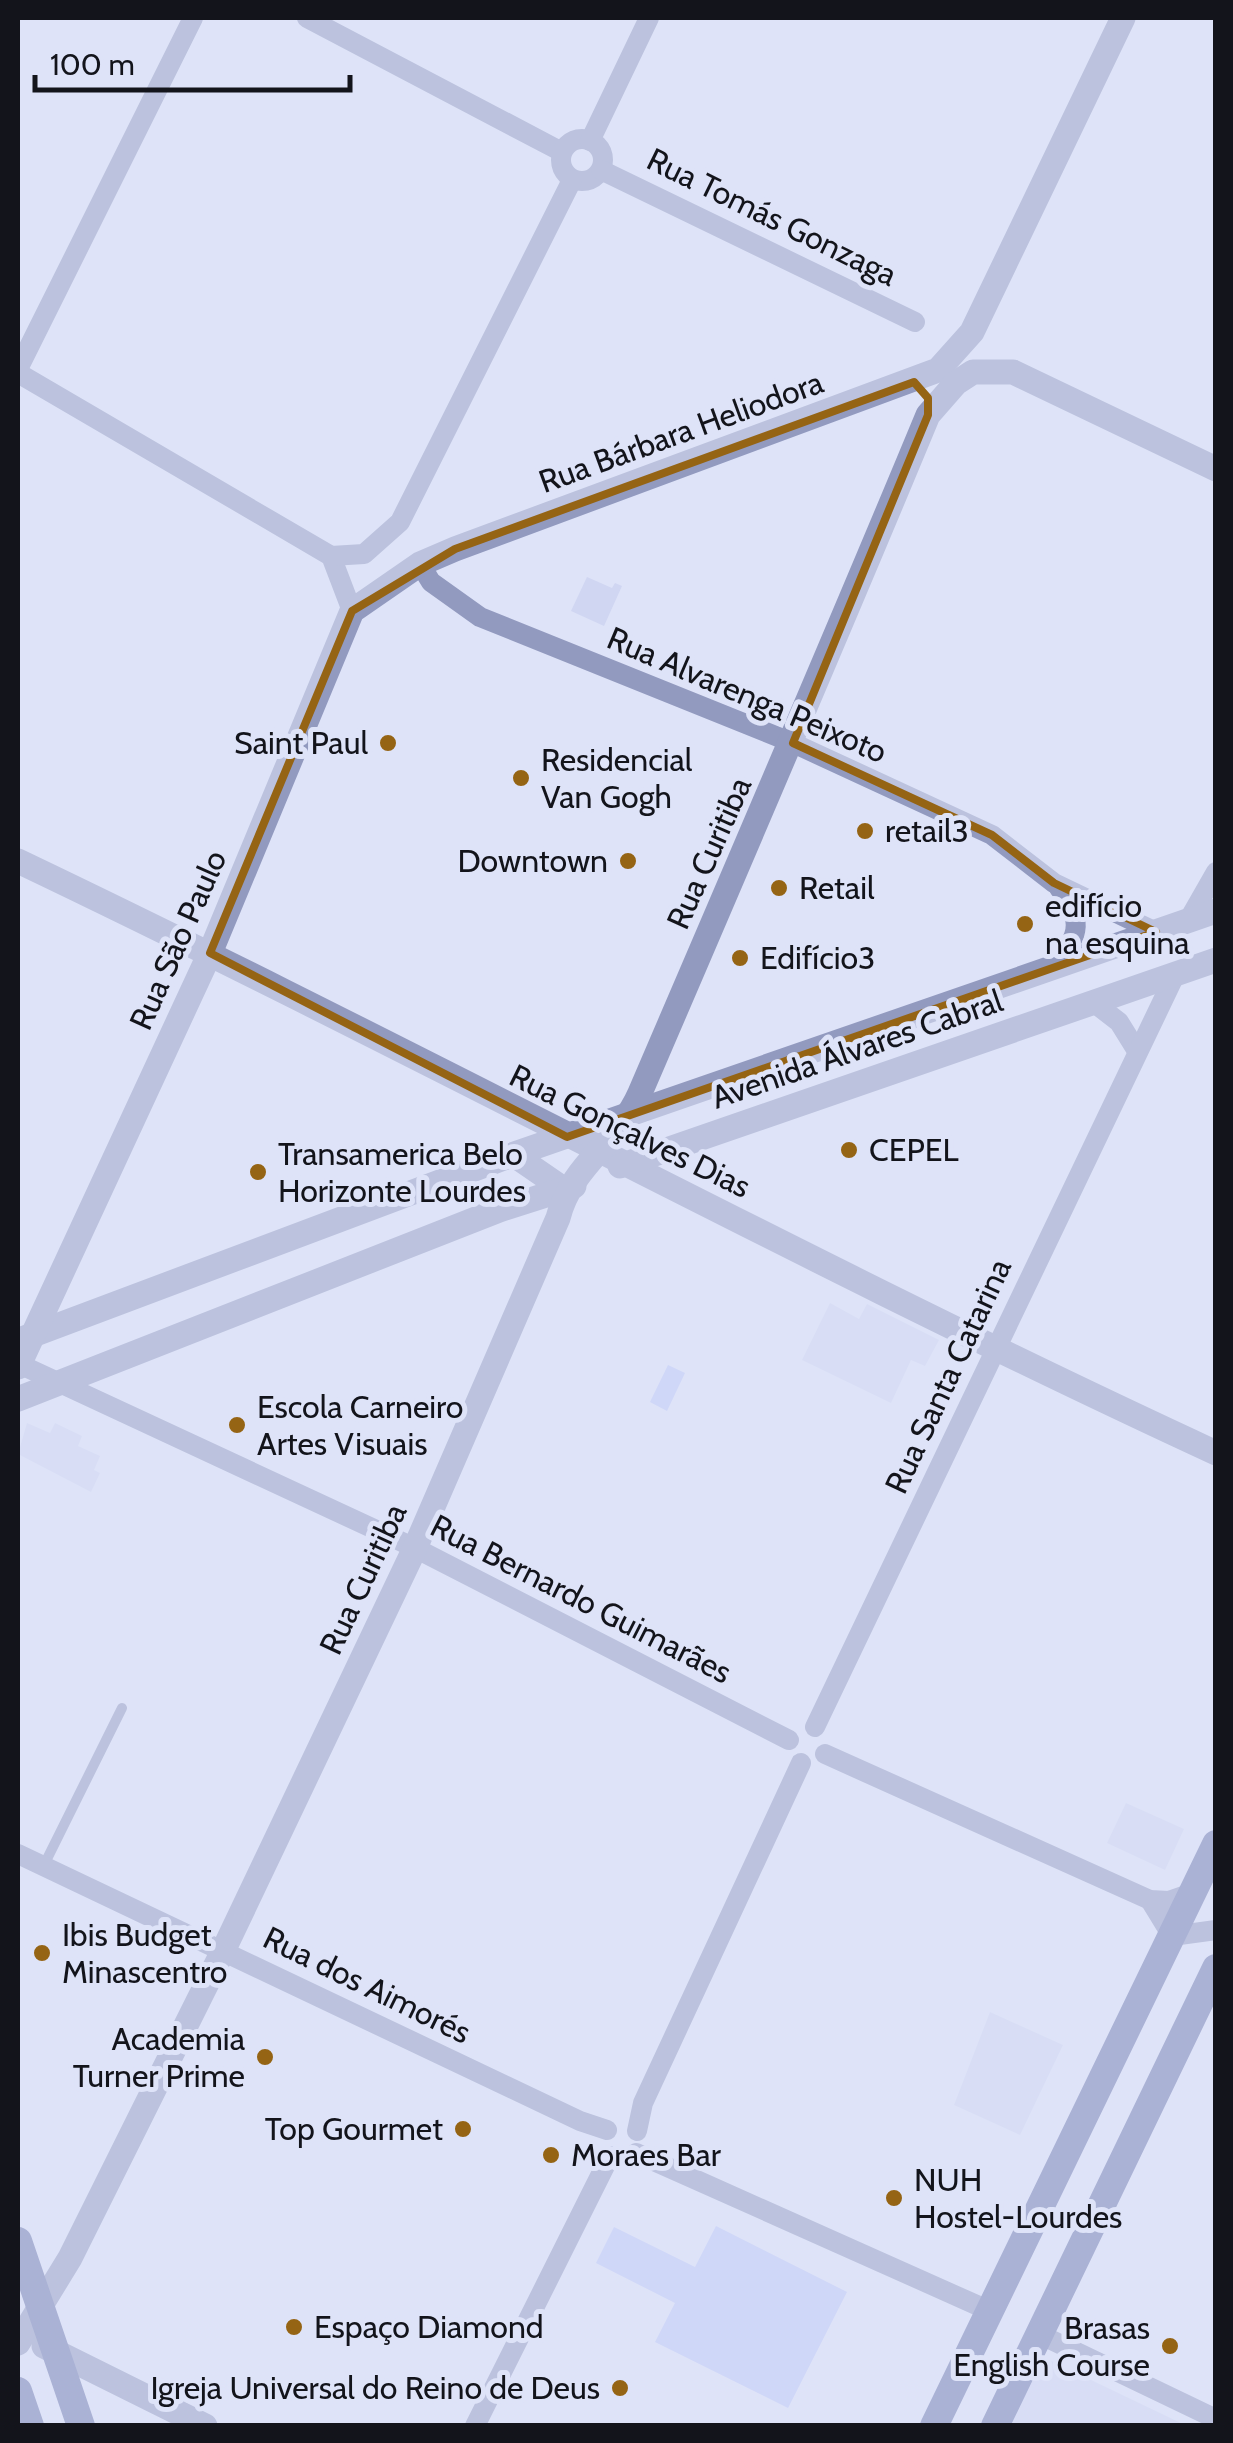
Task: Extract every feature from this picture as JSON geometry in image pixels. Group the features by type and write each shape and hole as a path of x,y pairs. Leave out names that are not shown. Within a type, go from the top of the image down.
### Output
{"main road":[{"path":"934,2426 1216,1844"},
{"path":"995,2426 1216,1968"},
{"path":"18,2241 81,2426"},
{"path":"18,2391 30,2426"}],"street":[{"path":"193,18 18,371 331,556 364,554 400,522 572,180"},
{"path":"307,18 562,152"},
{"path":"590,141 649,18"},
{"name":"Rua Bárbara Heliodora","path":"420,564 914,382 958,352 1123,18"},
{"path":"576,140 590,141 603,156 601,170 586,182 572,180 563,170 562,152 576,140"},
{"name":"Rua Tomás Gonzaga","path":"601,170 914,322"},
{"name":"Rua Curitiba","path":"19,2336 70,2258 224,1949 415,1548 558,1218 564,1190 630,1115 793,743 928,414 956,383 991,369 1013,372 1216,470"},
{"path":"914,382 928,398 928,414"},
{"path":"331,556 352,611 420,564"},
{"name":"Rua Alvarenga Peixoto","path":"420,564 431,582 480,616 793,743 992,834 1054,882 1156,932"},
{"name":"Rua São Paulo","path":"18,1365 24,1339 210,953 352,611"},
{"name":"Rua Gonçalves Dias","path":"18,861 210,953 566,1138 626,1164 993,1350 1216,1453"},
{"path":"1188,921 1216,872"},
{"name":"Rua Alvarenga Peixoto","path":"1050,971 1074,942 1076,924 1073,906 1054,882"},
{"name":"Avenida Álvares Cabral","path":"24,1339 514,1155 1216,911"},
{"name":"Avenida Álvares Cabral","path":"18,1399 499,1210 1216,960"},
{"name":"Rua Santa Catarina","path":"815,1727 1176,973"},
{"path":"1093,1002 1119,1022 1137,1051"},
{"path":"514,1155 564,1190"},
{"name":"Rua Bernardo Guimarães","path":"18,1365 62,1381 415,1548 789,1740"},
{"path":"804,1726 815,1727 828,1744 825,1754 817,1762 801,1762 790,1751 789,1740 804,1726"},
{"path":"825,1754 1150,1900 1169,1901 1192,1893"},
{"path":"476,2426 643,2103 801,1762"},
{"name":"Rua dos Aimorés","path":"18,1854 224,1949 669,2165 990,2310"},
{"path":"1150,1900 1172,1936 1216,1930"},
{"path":"1038,2334 1216,2419"},
{"path":"19,2336 205,2426"}],"lane":[{"path":"44,1864 122,1708"}],"highlighted area":[{"path":"914,382 928,398 928,415 793,743 992,835 1054,883 1156,932 567,1137 210,953 352,611 455,549"}],"shaded area":[{"path":"587,577 612,588 615,583 622,586 604,626 571,611"},
{"path":"830,1303 859,1319 867,1304 939,1340 925,1366 911,1360 891,1403 802,1360"},
{"path":"668,1365 685,1373 667,1411 650,1402"},
{"path":"27,1423 50,1433 55,1423 82,1436 78,1446 100,1456 94,1470 100,1473 91,1492 18,1454"},
{"path":"1126,1803 1184,1829 1165,1870 1107,1843"},
{"path":"990,2012 1063,2045 1020,2135 954,2105"},
{"path":"716,2226 847,2292 788,2408 655,2342 675,2303 596,2263 614,2227 695,2267"},
{"path":"1039,2355 1185,2425 1006,2426"}],"place":[{"name":"Saint Paul","path":"388,743"},
{"name":"Residencial Van Gogh","path":"521,778"},
{"name":"retail3","path":"865,831"},
{"name":"Downtown","path":"628,861"},
{"name":"Retail","path":"779,888"},
{"name":"edifício na esquina","path":"1025,924"},
{"name":"Edifício3","path":"740,958"},
{"name":"CEPEL","path":"849,1150"},
{"name":"Transamerica Belo Horizonte Lourdes","path":"258,1172"},
{"name":"Escola Carneiro Artes Visuais","path":"237,1425"},
{"name":"Ibis Budget Minascentro","path":"42,1953"},
{"name":"Academia Turner Prime","path":"265,2057"},
{"name":"Top Gourmet","path":"463,2129"},
{"name":"Moraes Bar","path":"551,2155"},
{"name":"NUH Hostel-Lourdes","path":"894,2198"},
{"name":"Espaço Diamond","path":"294,2327"},
{"name":"Brasas English Course","path":"1170,2346"},
{"name":"Igreja Universal do Reino de Deus","path":"620,2388"}]}
